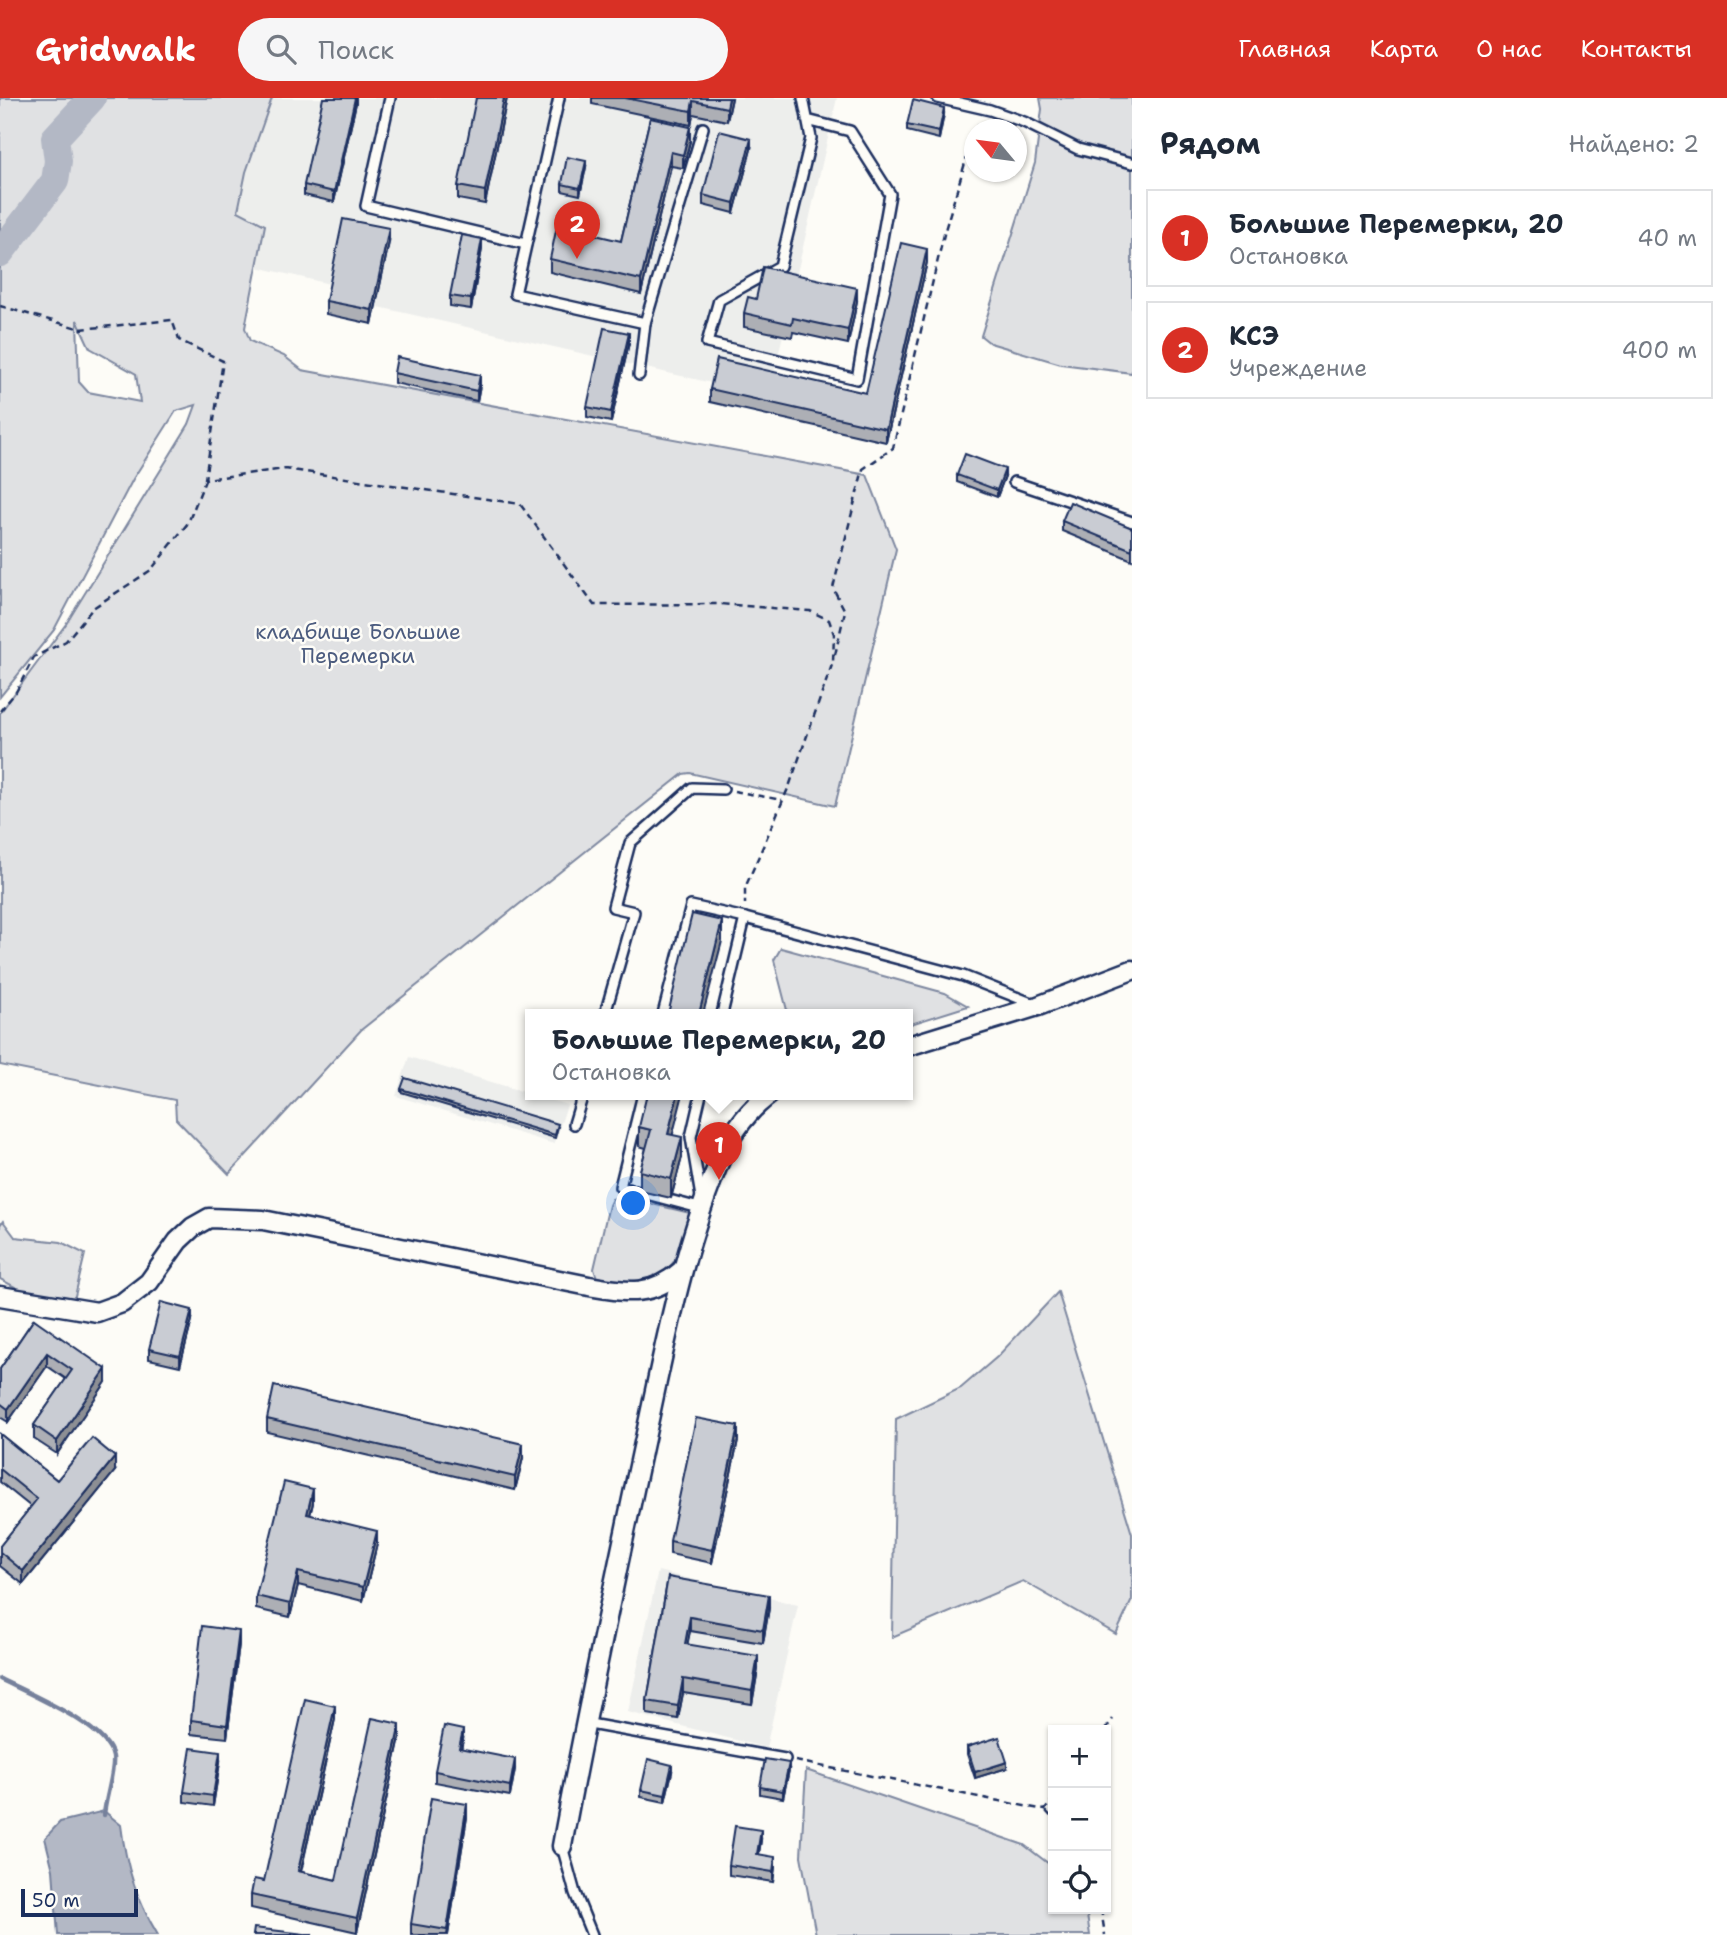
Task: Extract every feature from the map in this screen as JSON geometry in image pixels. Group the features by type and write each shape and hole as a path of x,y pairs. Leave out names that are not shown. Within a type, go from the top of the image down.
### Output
{"street":[{"path":"913,1044 1038,1006 1132,970"},
{"path":"562,1846 584,1723 681,1271 732,1137 750,1111 763,1100"},
{"path":"0,1296 97,1312 122,1303 149,1282 186,1234 209,1218 263,1220 589,1286 632,1292 659,1286 681,1271"}],"lane":[{"path":"390,98 366,206 526,244"},
{"path":"559,98 515,294 645,323"},
{"path":"803,98 807,120 811,138 780,266 719,300 707,343 856,379 890,194 850,131 807,120"},
{"path":"938,98 990,110 1024,122 1078,149 1132,163"},
{"path":"639,375 645,323 703,128"},
{"path":"1014,482 1132,522"},
{"path":"606,1009 634,912 613,907 630,843 692,788 723,789"},
{"path":"664,1009 691,906 963,976 1038,1006"},
{"path":"723,1009 746,918"},
{"path":"574,1124 581,1100"},
{"path":"642,1100 620,1187 703,1209 691,1137 700,1100"},
{"path":"584,1723 785,1759"},
{"path":"562,1846 575,1893 593,1935"}],"path":[{"path":"745,904 745,888 782,800 833,662 845,611 833,588 863,469 893,448 945,230 964,168"},
{"path":"0,306 81,329 172,320 179,340 223,361 206,478 188,523 151,570 93,608 66,641 34,657 16,692 0,710"},
{"path":"206,478 285,468 520,504 594,605 720,604 810,611 829,620 834,634 833,662"},
{"path":"723,789 782,800"},
{"path":"1109,1725 1113,1719"},
{"path":"785,1759 1045,1810 1048,1813"},
{"path":"1045,1810 1048,1806"},
{"path":"1102,1914 1105,1935"}],"shaded area":[{"path":"251,98 837,98 769,396 348,300 347,288 214,257"},
{"path":"409,1057 525,1092 525,1100 551,1100 567,1105 554,1144 396,1096"},
{"path":"658,1571 798,1605 766,1748 628,1712"},
{"path":"104,1811 121,1825 133,1882 158,1935 58,1935 53,1870 45,1838 60,1822"}],"green space":[{"name":"кладбище Большие Перемерки","path":"0,98 272,98 246,172 238,211 265,225 245,328 250,341 284,356 302,370 867,475 896,549 835,806 690,773 683,774 361,1030 229,1174 176,1119 175,1100 0,1065 0,713 66,624 189,424 196,405 176,411 133,479 54,630 0,697","holes":["77,320 90,348 136,374 140,402 88,392 79,382"]},
{"path":"1040,98 1132,98 1132,373 1061,364 990,343 981,336 1035,163 1042,109"},
{"path":"781,948 945,993 968,1006 913,1023 913,1009 787,1009 774,960"},
{"path":"622,1197 690,1213 677,1256 663,1272 643,1280 598,1281 594,1269 609,1205 612,1199"},
{"path":"3,1221 15,1237 61,1242 85,1254 74,1300 24,1292 0,1279 0,1225"},
{"path":"1058,1292 1132,1534 1132,1600 1116,1634 1023,1581 892,1637 896,1419 961,1388 997,1357"},
{"path":"806,1770 1024,1845 1048,1863 1048,1914 1087,1914 1090,1935 816,1935 801,1856"}],"building":[{"path":"323,98 355,98 334,192 304,185"},
{"path":"476,98 504,98 485,191 458,186"},
{"path":"625,98 729,98 727,108 693,101 691,111"},
{"path":"913,100 944,108 939,132 907,125"},
{"path":"650,118 690,127 683,155 671,152 641,280 550,259 557,226 621,241"},
{"path":"719,131 751,139 734,203 703,195"},
{"path":"567,157 586,161 580,188 562,184"},
{"path":"343,219 389,228 372,310 326,301"},
{"path":"462,235 482,239 471,299 450,296"},
{"path":"901,243 927,249 886,429 710,389 717,359 866,393"},
{"path":"763,267 857,288 848,330 793,318 792,324 744,313 748,297 756,299"},
{"path":"604,328 629,333 611,412 587,407"},
{"path":"397,357 480,375 477,391 394,373"},
{"path":"965,454 1005,469 997,490 957,475"},
{"path":"1070,502 1132,528 1132,550 1062,521"},
{"path":"692,914 722,921 700,1009 669,1009"},
{"path":"405,1078 558,1124 555,1135 401,1089"},
{"path":"646,1100 676,1100 668,1134 682,1137 671,1179 640,1171 651,1130 639,1127"},
{"path":"161,1302 192,1310 180,1356 149,1349"},
{"path":"34,1319 106,1369 57,1441 34,1425 72,1370 47,1353 8,1409 0,1403 0,1369"},
{"path":"274,1386 523,1444 515,1477 267,1419"},
{"path":"696,1418 738,1426 712,1550 670,1541"},
{"path":"0,1434 57,1480 92,1438 115,1457 23,1571 0,1552 0,1546 37,1499 0,1469"},
{"path":"284,1482 313,1489 307,1514 377,1531 363,1587 298,1572 290,1604 256,1596"},
{"path":"668,1577 769,1595 763,1630 690,1617 685,1644 758,1656 752,1691 683,1679 678,1706 647,1701"},
{"path":"202,1626 239,1631 227,1725 191,1720"},
{"path":"305,1699 335,1706 298,1871 336,1880 372,1718 400,1724 357,1918 251,1895 254,1879 264,1881"},
{"path":"444,1726 463,1730 459,1748 515,1759 510,1786 435,1771"},
{"path":"999,1737 1007,1762 975,1772 967,1747"},
{"path":"191,1748 220,1752 213,1796 184,1792"},
{"path":"648,1759 672,1765 665,1795 641,1790"},
{"path":"765,1759 789,1763 783,1791 760,1787"},
{"path":"431,1798 467,1804 447,1930 411,1924"},
{"path":"735,1826 761,1830 757,1854 775,1857 773,1872 729,1865"},
{"path":"254,1928 313,1935 253,1935"}],"waterway":[{"path":"0,253 55,181 58,161 55,138 92,98"},
{"path":"0,1679 82,1722 108,1745 113,1763 104,1815"}],"place":[{"name":"КСЭ","path":"577,259"},
{"name":"Большие Перемерки, 20","path":"719,1180"}]}
